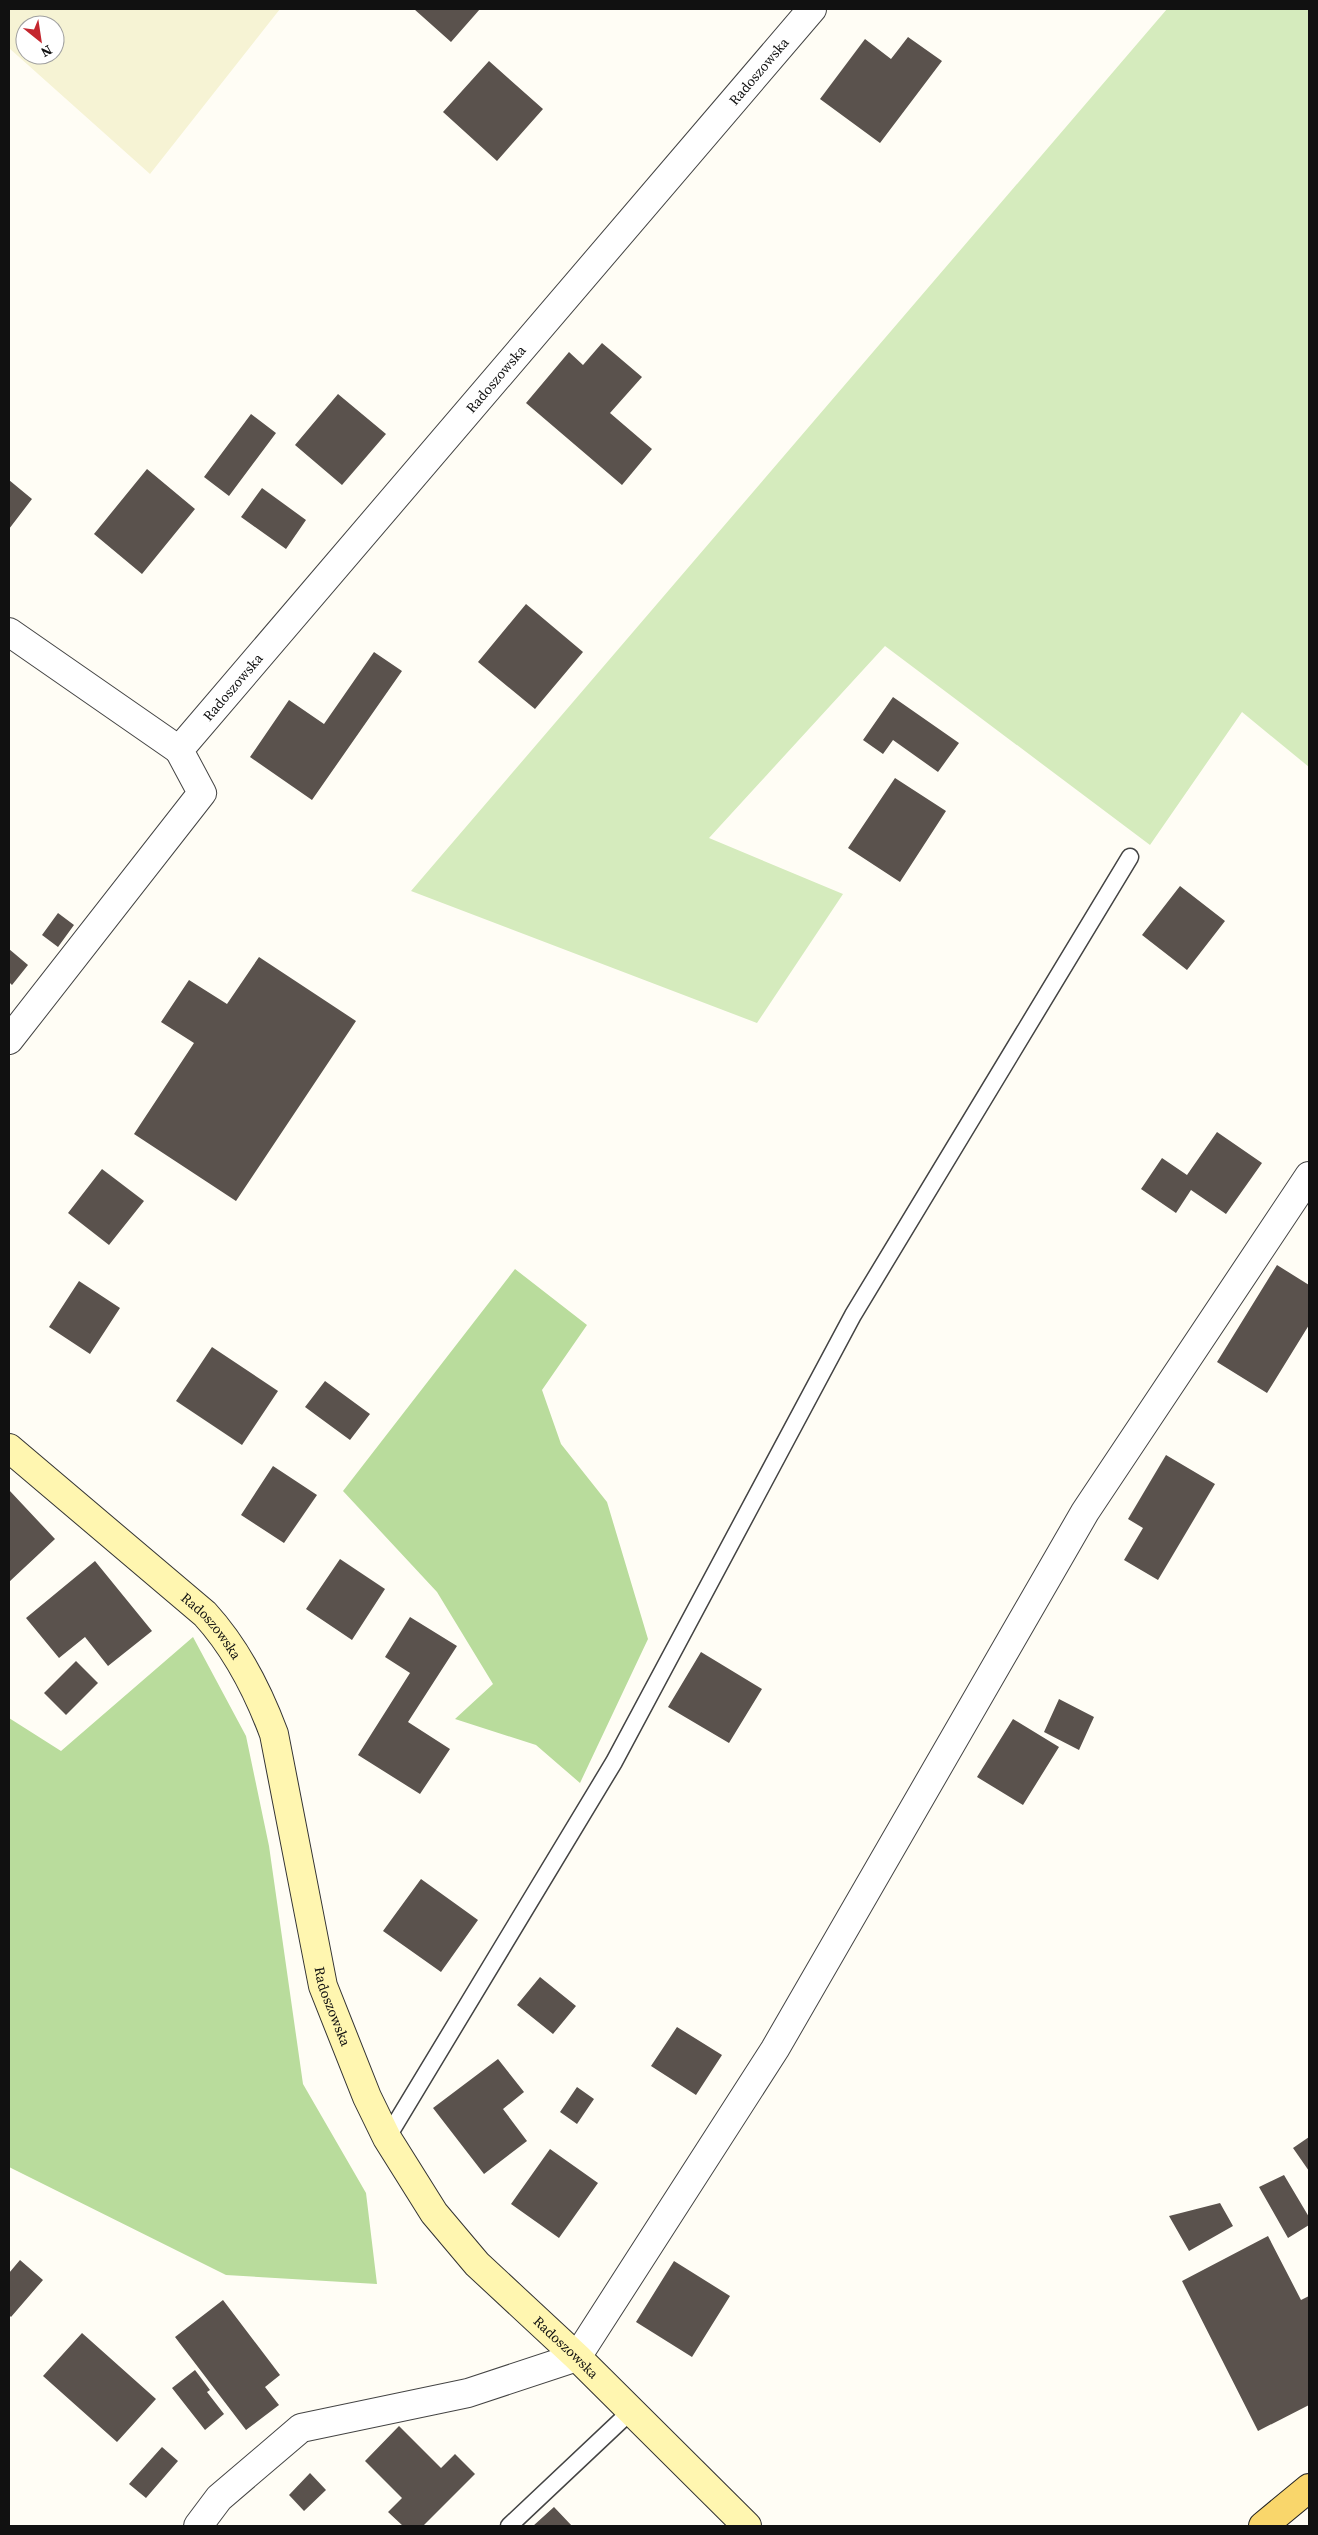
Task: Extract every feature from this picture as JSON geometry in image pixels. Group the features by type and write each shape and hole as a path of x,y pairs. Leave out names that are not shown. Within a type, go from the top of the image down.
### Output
{"main road":[{"path":"1263,2526 1309,2488"}],"street":[{"name":"Radoszowska","path":"179,750 812,9"},
{"path":"9,632 179,750 202,793 9,1040"},
{"path":"198,2526 219,2498 301,2428 468,2393 577,2357 775,2049 1085,1512 1309,1176"},
{"name":"Radoszowska","path":"9,1448 204,1614 231,1648 254,1687 274,1734 323,1986 367,2097 387,2138 434,2214 477,2264 577,2357 747,2526"}],"lane":[{"path":"387,2138 614,1762 853,1314 1130,857"},
{"path":"509,2526 631,2411"}],"shaded area":[{"path":"9,9 280,9 150,174 28,65 65,65 65,15 15,15 15,53 9,48"}],"green space":[{"path":"1167,9 1309,9 1309,767 1242,712 1150,845 885,646 709,838 843,894 757,1023 411,891"},
{"path":"515,1269 587,1325 542,1390 561,1444 607,1502 648,1639 580,1783 536,1745 455,1719 493,1684 437,1592 343,1491"},
{"path":"193,1637 246,1736 269,1846 303,2084 366,2193 377,2284 226,2275 9,2167 9,1718 61,1751"}],"building":[{"path":"414,9 480,9 451,42"},
{"path":"908,37 942,61 880,143 820,99 865,39 891,59"},
{"path":"489,61 543,109 497,161 443,112"},
{"path":"602,343 642,377 610,413 652,449 622,485 526,403 569,352 583,365"},
{"path":"338,394 386,434 342,485 295,445"},
{"path":"251,414 276,433 229,496 204,477"},
{"path":"147,469 195,509 142,574 94,534"},
{"path":"9,480 32,499 9,529"},
{"path":"262,488 306,520 286,549 241,517"},
{"path":"526,604 583,652 535,709 478,662"},
{"path":"374,652 402,671 312,800 250,757 289,700 324,724"},
{"path":"893,697 959,743 938,772 893,740 883,754 863,740"},
{"path":"895,778 946,811 900,882 848,848"},
{"path":"1180,886 1225,921 1187,970 1142,935"},
{"path":"58,913 74,925 58,947 42,935"},
{"path":"9,949 28,965 12,985 9,982"},
{"path":"259,957 356,1021 236,1201 134,1134 194,1043 161,1022 189,980 227,1004"},
{"path":"1217,1132 1262,1163 1226,1214 1191,1190 1176,1213 1141,1189 1162,1158 1187,1175"},
{"path":"102,1169 144,1201 109,1245 68,1213"},
{"path":"1277,1265 1309,1285 1309,1325 1267,1393 1217,1362"},
{"path":"79,1281 120,1308 90,1354 49,1327"},
{"path":"212,1347 278,1391 242,1445 176,1401"},
{"path":"325,1381 370,1414 350,1440 305,1407"},
{"path":"1166,1455 1215,1484 1158,1580 1124,1560 1143,1528 1128,1519"},
{"path":"273,1466 317,1495 284,1543 241,1515"},
{"path":"9,1490 55,1539 9,1582"},
{"path":"340,1559 385,1589 352,1640 306,1609"},
{"path":"95,1561 152,1631 108,1666 85,1637 59,1658 26,1618"},
{"path":"410,1617 457,1646 408,1722 450,1749 420,1794 358,1755 410,1673 385,1657"},
{"path":"701,1652 762,1689 729,1743 668,1707"},
{"path":"76,1661 98,1683 66,1715 44,1693"},
{"path":"1059,1699 1094,1717 1079,1750 1044,1732"},
{"path":"1013,1719 1059,1747 1023,1805 977,1777"},
{"path":"421,1879 478,1920 441,1972 383,1931"},
{"path":"540,1977 576,2006 553,2034 517,2005"},
{"path":"677,2027 722,2055 696,2095 651,2066"},
{"path":"498,2059 524,2092 503,2109 527,2141 484,2174 433,2108"},
{"path":"577,2087 594,2099 577,2124 560,2112"},
{"path":"1309,2137 1309,2171 1293,2148"},
{"path":"550,2149 598,2183 559,2238 511,2204"},
{"path":"1284,2175 1309,2217 1309,2225 1288,2238 1259,2187"},
{"path":"1220,2203 1233,2226 1189,2251 1169,2216"},
{"path":"1268,2236 1301,2300 1309,2296 1309,2405 1258,2431 1182,2281"},
{"path":"20,2260 43,2280 11,2317 9,2315 9,2273"},
{"path":"674,2261 730,2296 692,2357 636,2322"},
{"path":"223,2300 280,2375 265,2387 279,2405 246,2430 175,2337"},
{"path":"82,2333 156,2399 117,2442 43,2376"},
{"path":"195,2370 210,2390 207,2392 224,2414 205,2430 172,2388"},
{"path":"399,2426 441,2468 455,2454 475,2474 423,2526 403,2526 388,2512 402,2498 365,2461"},
{"path":"162,2447 178,2461 146,2498 129,2484"},
{"path":"310,2473 326,2490 304,2511 289,2495"},
{"path":"554,2507 572,2526 533,2526"}]}
